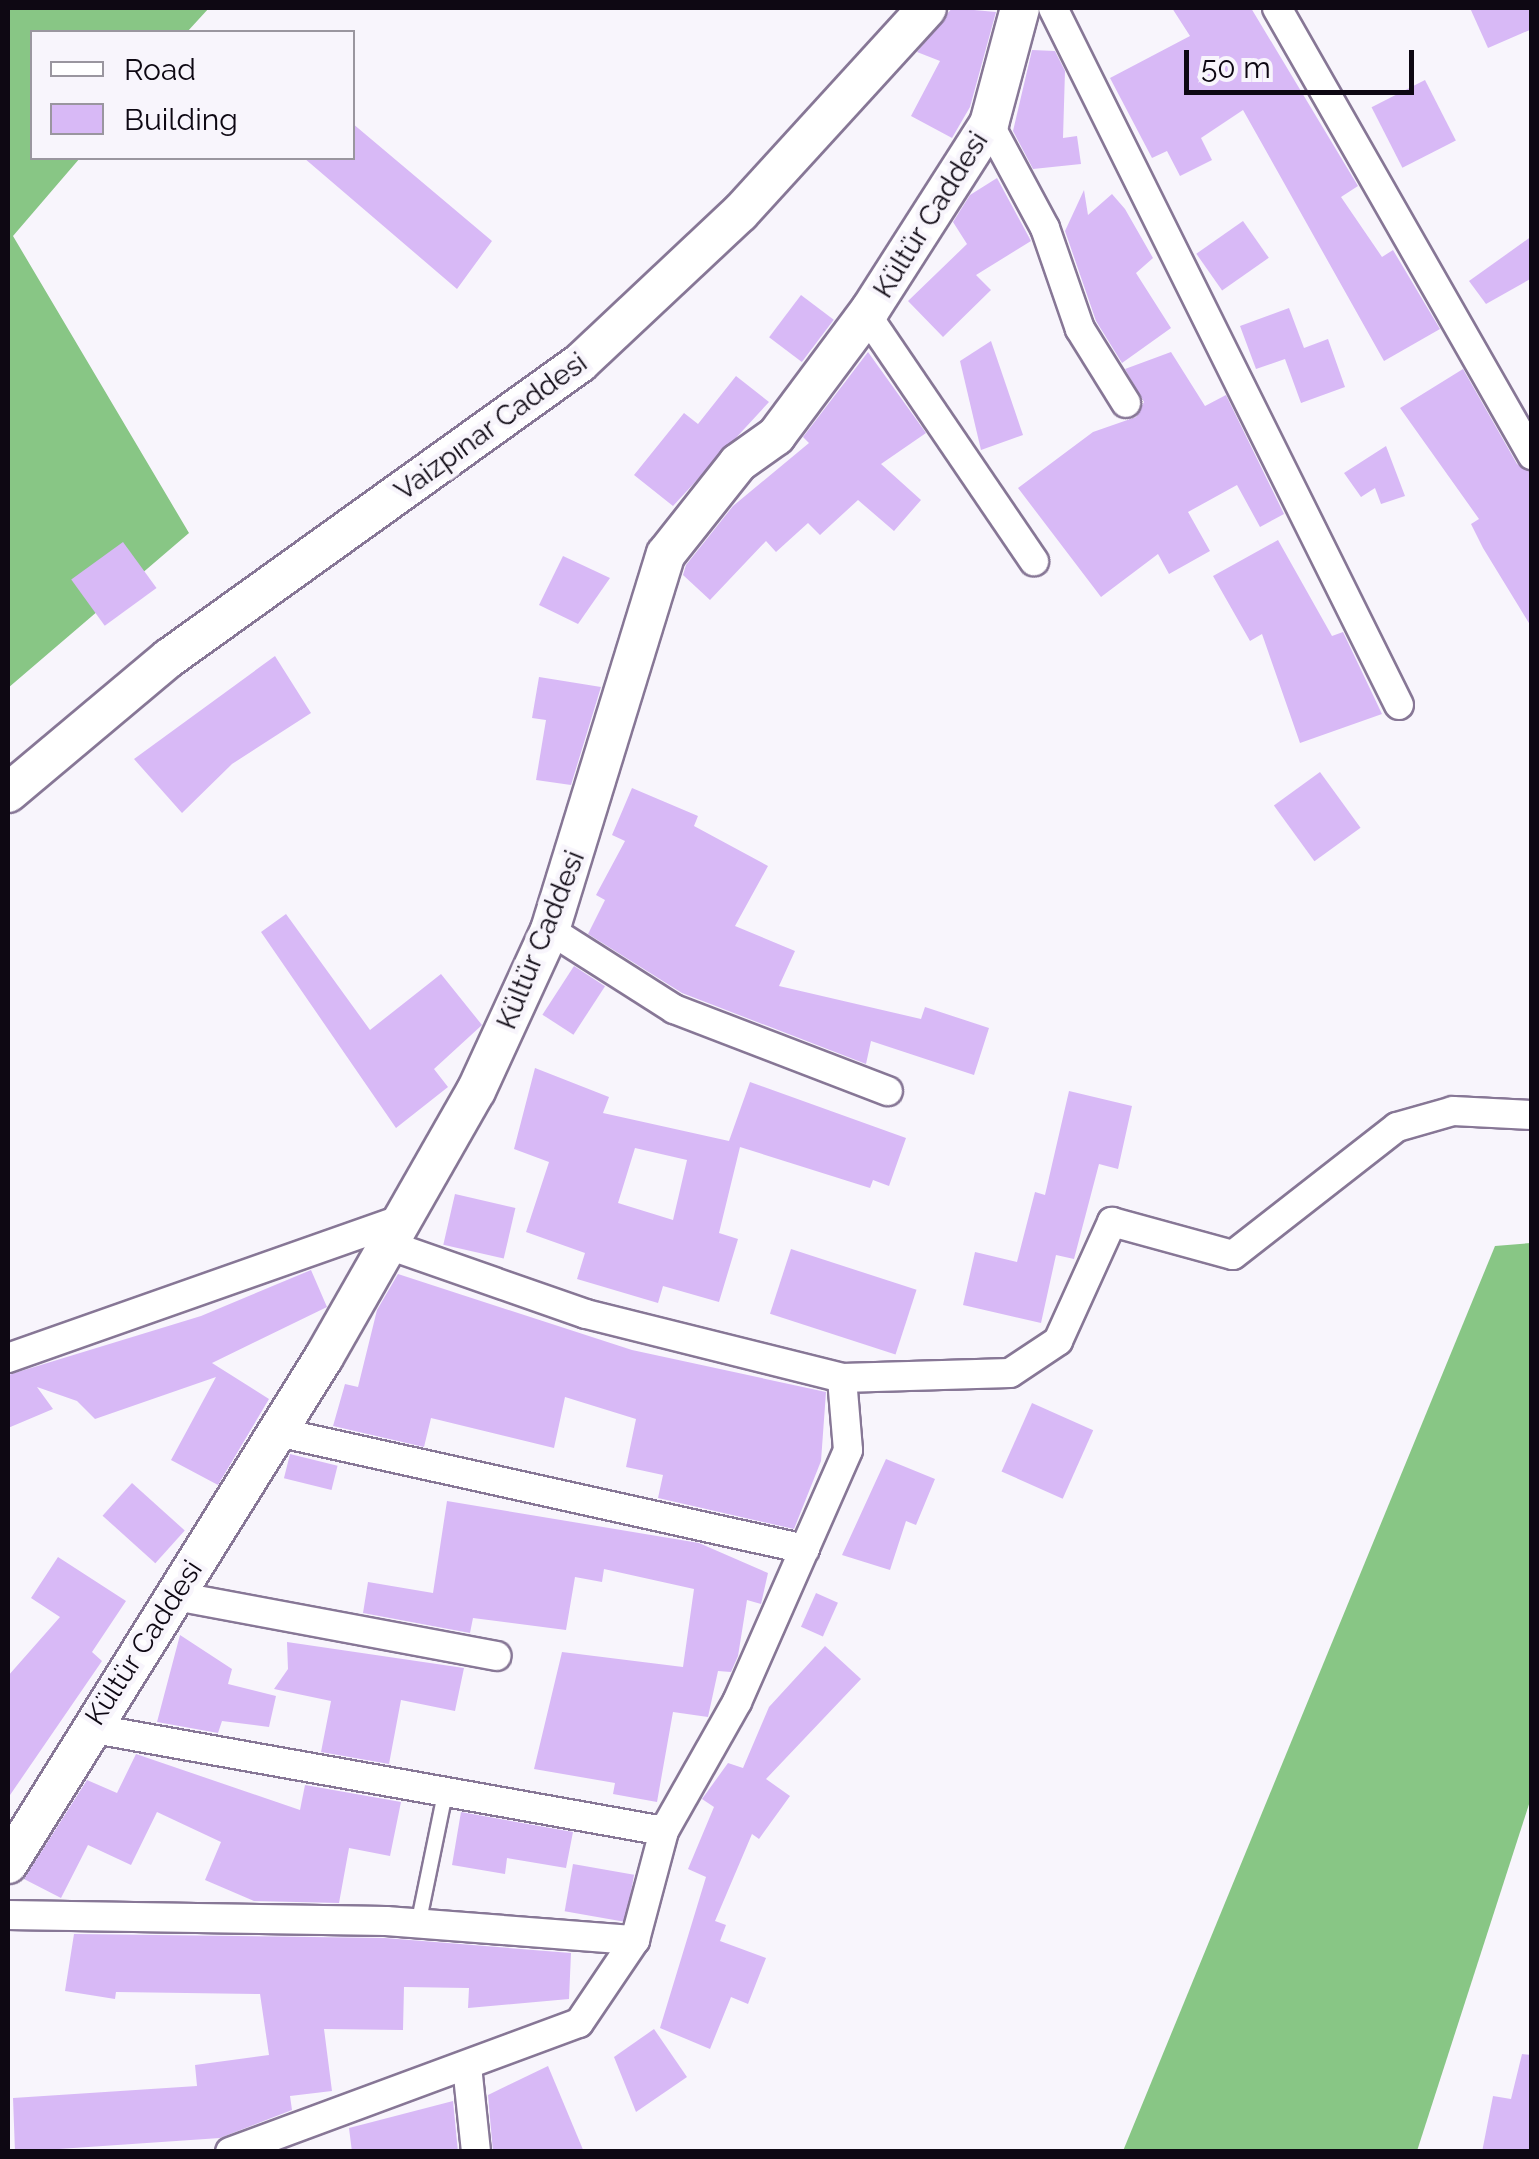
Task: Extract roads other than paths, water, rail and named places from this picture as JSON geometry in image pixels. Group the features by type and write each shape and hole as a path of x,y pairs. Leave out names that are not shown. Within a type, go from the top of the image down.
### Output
{"street":[{"name":"Vaizpınar Caddesi","path":"8,792 169,658 580,363 752,200 927,8"},
{"name":"Kültür Caddesi","path":"8,1864 89,1728 176,1596 393,1231 550,930 666,554 738,463 776,436 866,314 989,124 1020,8"},
{"path":"1053,8 1399,705"},
{"path":"1277,8 1532,456"},
{"path":"989,124 1045,228 1080,329 1126,403"},
{"path":"866,314 1034,561"},
{"path":"550,930 674,1008 888,1091"},
{"path":"8,1358 393,1231 586,1314 842,1378 1010,1373 1058,1341 1112,1222 1233,1255 1397,1127 1454,1111 1532,1115"},
{"path":"230,2152 579,2023 635,1940 664,1831 737,1702 848,1450 842,1378"},
{"path":"273,1431 805,1549"},
{"path":"176,1596 496,1656"},
{"path":"89,1728 444,1798 664,1831"},
{"path":"8,1915 418,1926 635,1940"},
{"path":"467,2066 476,2152"}],"lane":[{"path":"418,1926 444,1798"}]}
